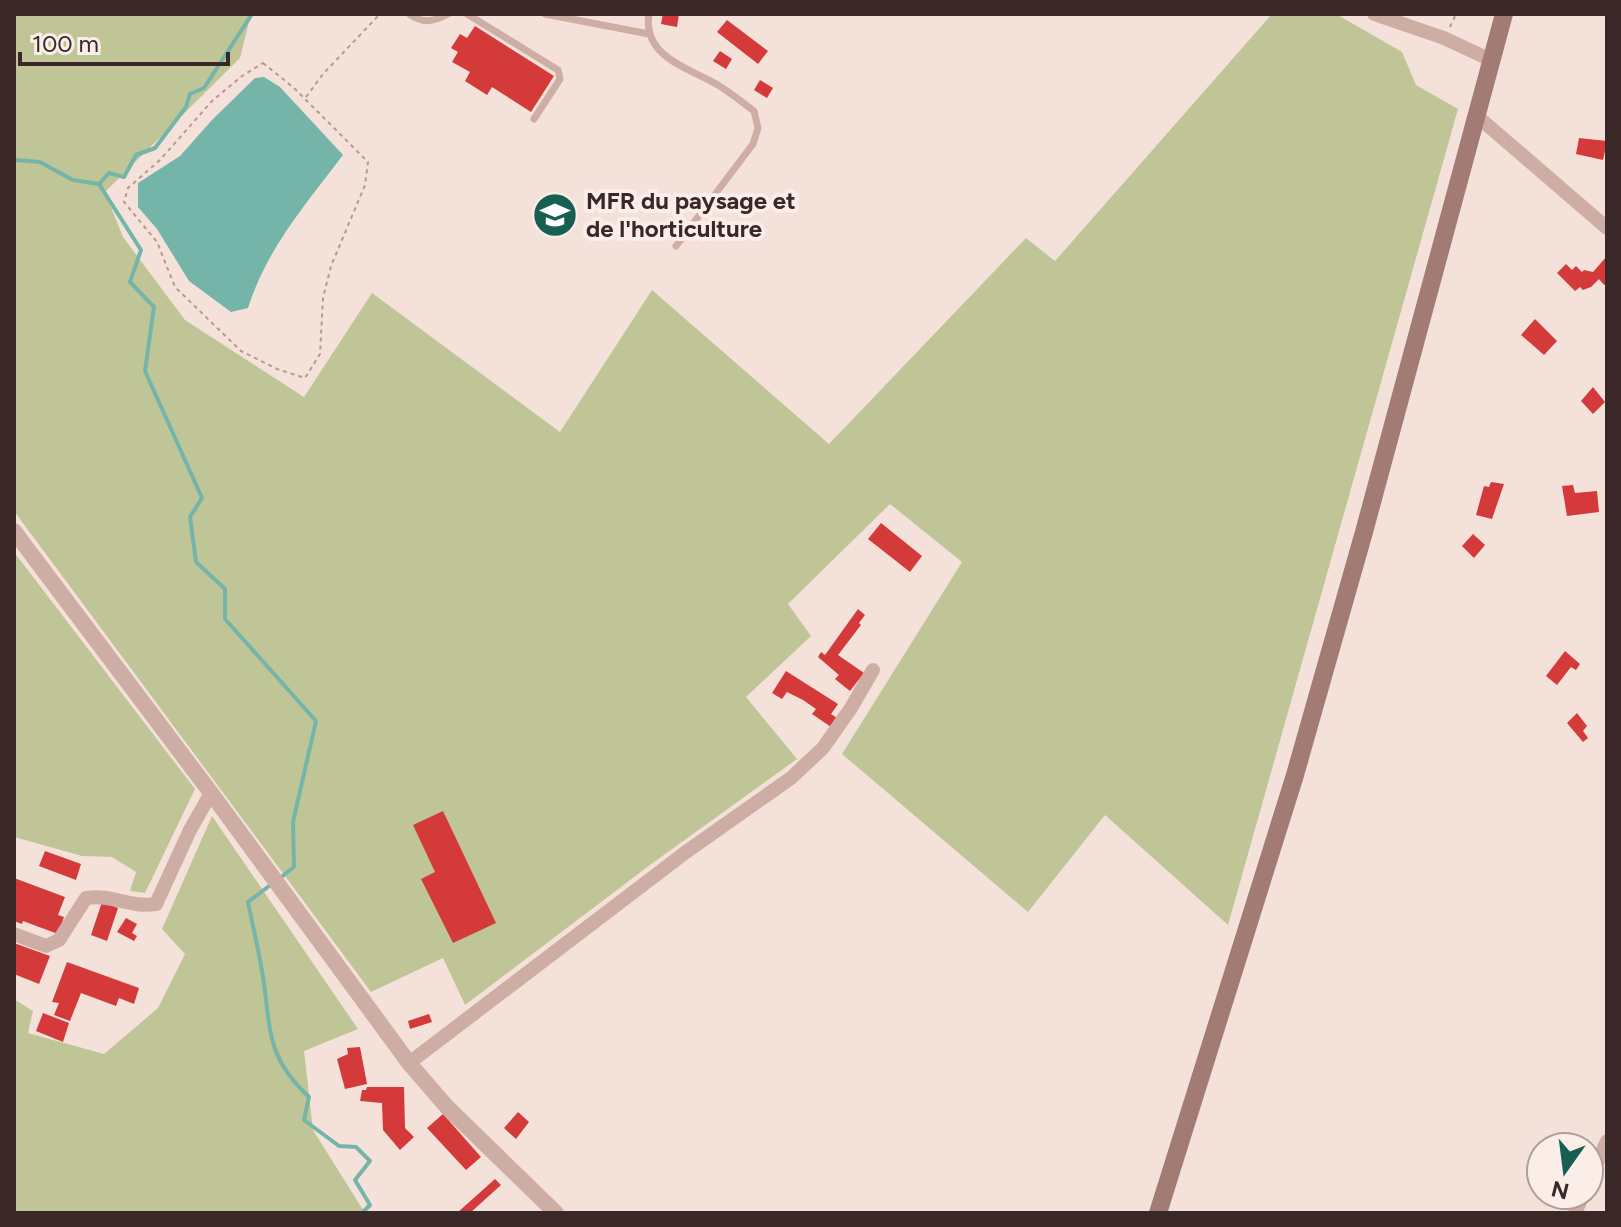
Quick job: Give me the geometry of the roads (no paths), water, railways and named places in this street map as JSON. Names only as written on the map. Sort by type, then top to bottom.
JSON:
[{"type":"main road","points":[[1158,1213],[1295,775],[1504,14]]},
{"type":"street","points":[[1374,14],[1444,38],[1493,61]]},
{"type":"street","points":[[1478,117],[1607,228]]},
{"type":"street","points":[[14,531],[409,1063],[447,1107],[556,1213]]},
{"type":"street","points":[[409,1063],[686,852],[791,778],[823,748],[873,670]]},
{"type":"street","points":[[14,934],[46,946],[59,940],[86,898],[102,896],[137,907],[156,904],[211,793]]},
{"type":"lane","points":[[409,14],[430,21],[448,14]]},
{"type":"lane","points":[[467,14],[558,70],[560,79],[534,119]]},
{"type":"lane","points":[[545,14],[649,34]]},
{"type":"lane","points":[[649,14],[649,34],[663,56],[718,85],[754,111],[758,128],[753,144],[676,246]]},
{"type":"water","points":[[264,77],[280,87],[343,155],[277,246],[248,308],[231,312],[189,281],[157,229],[138,207],[138,183],[180,156],[255,78]]},
{"type":"waterway","points":[[99,184],[109,173],[124,177],[136,155],[155,148],[186,107],[190,94],[204,88],[252,14]]},
{"type":"waterway","points":[[14,160],[40,162],[73,180],[99,184],[141,250],[130,282],[154,307],[145,371],[202,498],[190,517],[196,562],[225,589],[225,619],[316,721],[293,822],[294,867],[280,878]]},
{"type":"waterway","points":[[273,883],[248,902],[273,1042],[285,1069],[309,1097],[304,1120],[339,1146],[356,1147],[370,1161],[355,1180],[370,1205],[362,1213]]},
{"type":"place","name":"MFR du paysage et de l'horticulture","points":[[555,215]]}]
